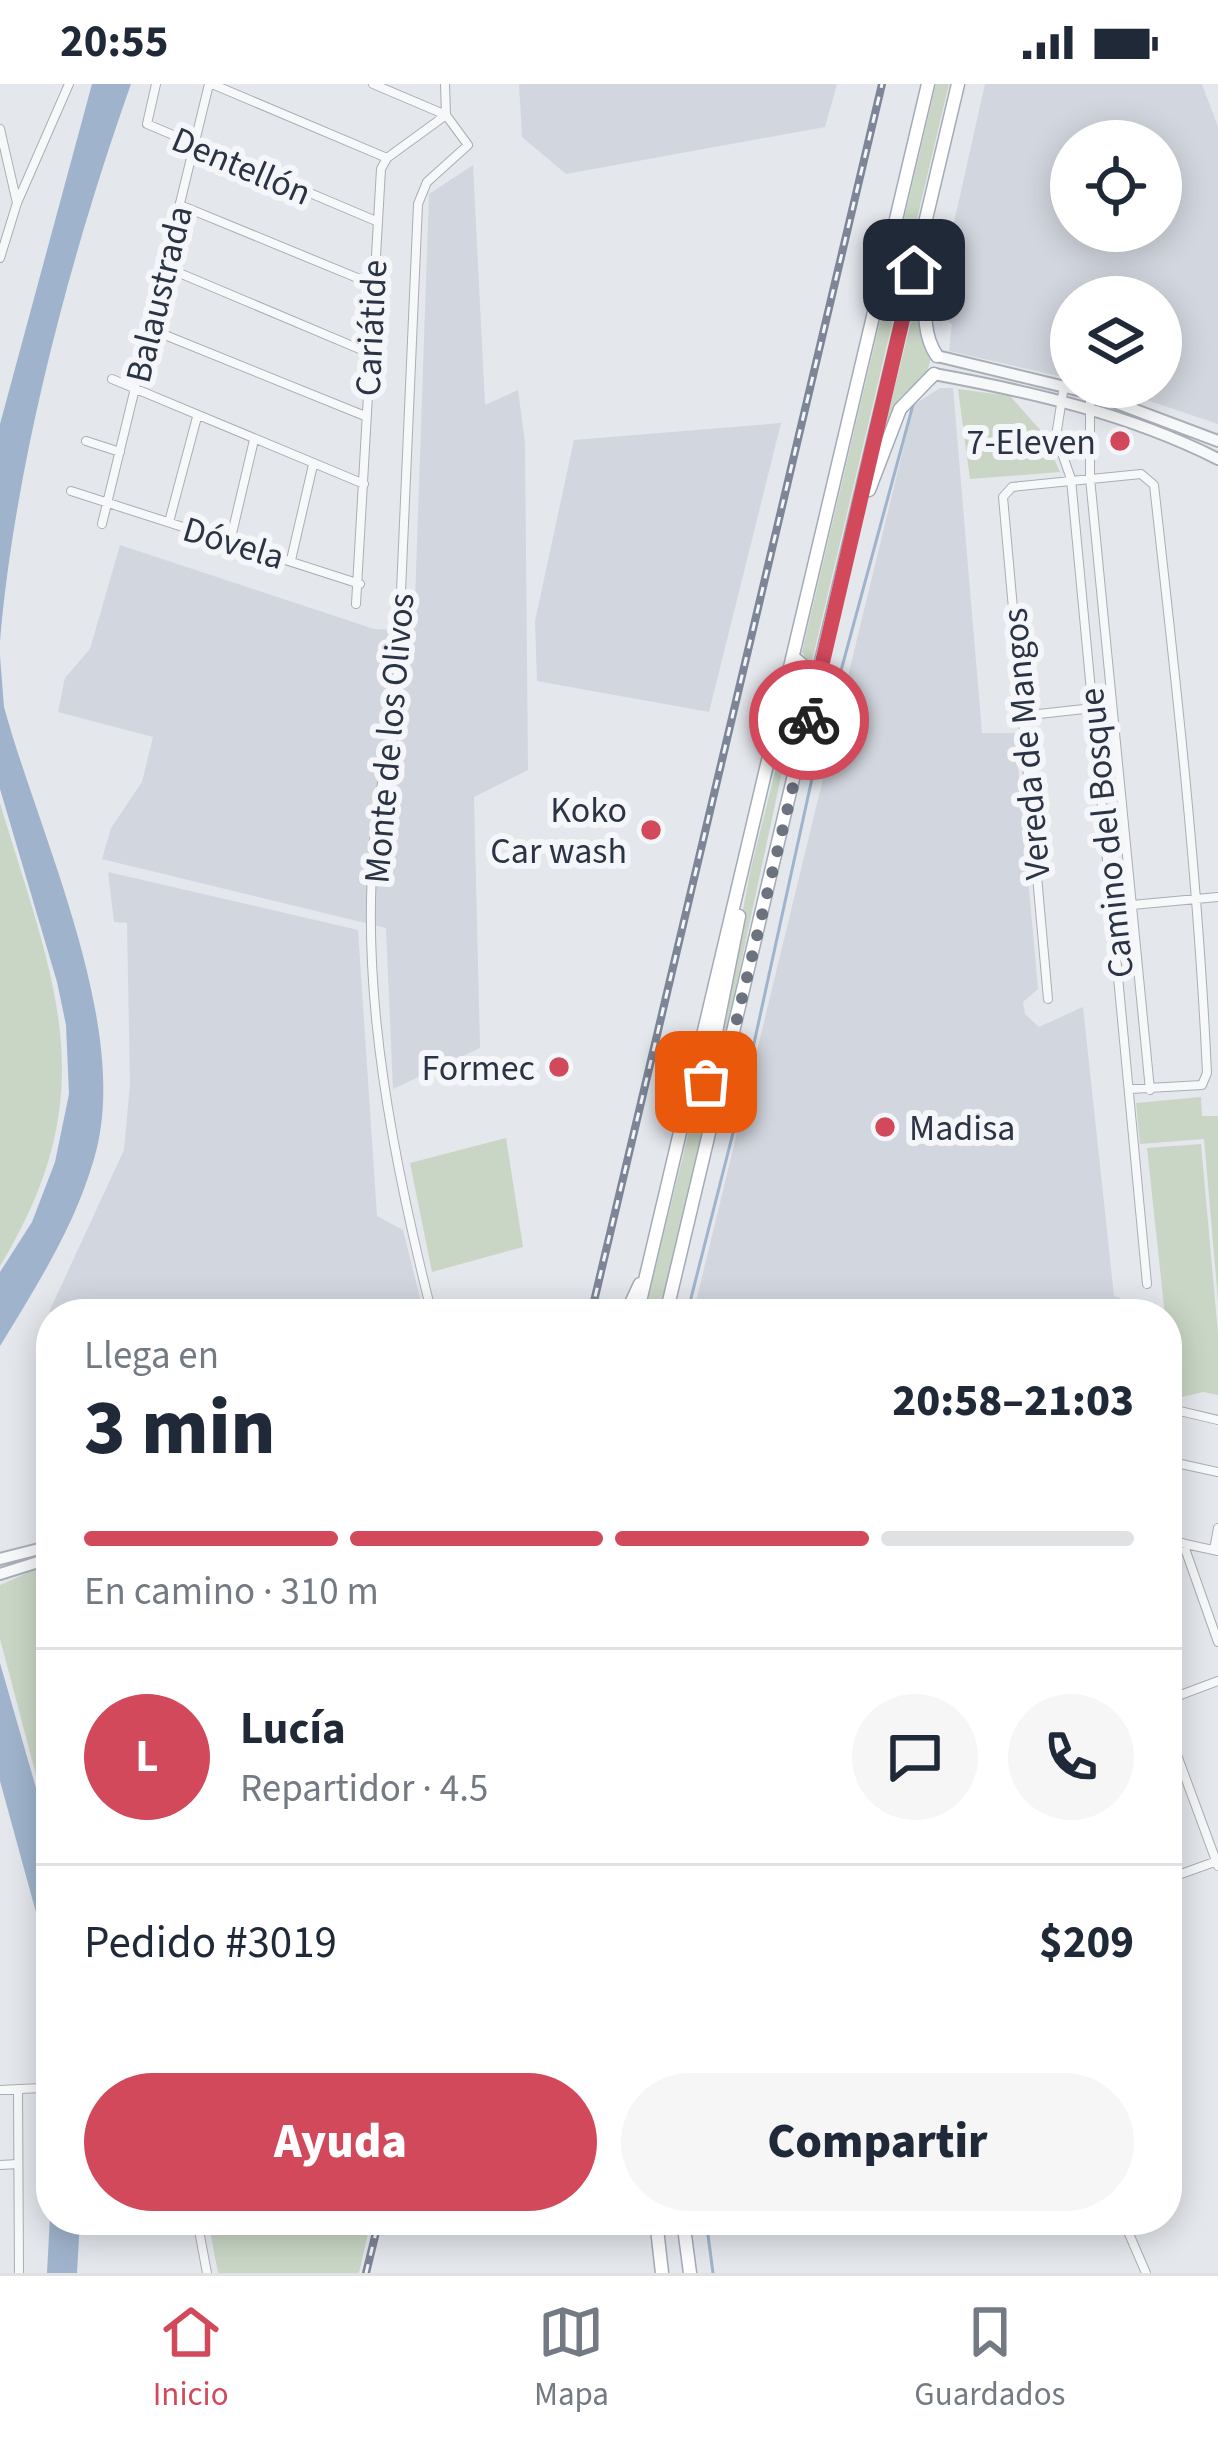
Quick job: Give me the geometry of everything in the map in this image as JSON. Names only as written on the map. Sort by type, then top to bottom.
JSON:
[{"type":"main road","points":[[641,1299],[928,84]]},
{"type":"main road","points":[[670,1299],[958,84]]},
{"type":"main road","points":[[922,234],[928,262],[925,327],[937,356]]},
{"type":"main road","points":[[862,501],[900,409],[934,374]]},
{"type":"main road","points":[[782,828],[808,689],[806,668],[794,657]]},
{"type":"main road","points":[[717,1102],[706,1082],[732,967],[746,861]]},
{"type":"main road","points":[[634,1299],[648,1273]]},
{"type":"main road","points":[[658,2235],[662,2273]]},
{"type":"main road","points":[[685,2235],[689,2273]]},
{"type":"street","points":[[0,259],[17,203],[69,84]]},
{"type":"street","name":"Dentellón","points":[[156,84],[146,121],[376,221]]},
{"type":"street","points":[[211,84],[387,158],[446,115]]},
{"type":"street","name":"Balaustrada","points":[[102,524],[211,84]]},
{"type":"street","points":[[446,84],[446,115]]},
{"type":"street","points":[[377,85],[446,115]]},
{"type":"street","name":"Monte de los Olivos","points":[[428,1299],[388,1124],[374,916],[381,779],[395,728],[418,204],[427,182],[468,145],[446,115]]},
{"type":"street","points":[[0,129],[17,203]]},
{"type":"street","name":"Cariátide","points":[[356,604],[376,221],[387,158]]},
{"type":"street","points":[[180,205],[372,284]]},
{"type":"street","points":[[165,267],[369,353]]},
{"type":"street","points":[[149,329],[366,416]]},
{"type":"street","points":[[937,356],[1050,383]]},
{"type":"street","points":[[934,374],[1050,398]]},
{"type":"street","points":[[112,380],[364,484]]},
{"type":"street","name":"Camino del Bosque","points":[[1059,408],[1056,436],[1071,479],[1148,1284]]},
{"type":"street","points":[[1089,408],[1152,429],[1218,459]]},
{"type":"street","name":"Camino del Bosque","points":[[1089,408],[1090,478],[1150,1090]]},
{"type":"street","points":[[1130,408],[1218,441]]},
{"type":"street","points":[[169,522],[197,417]]},
{"type":"street","points":[[230,542],[254,440]]},
{"type":"street","points":[[86,441],[120,452]]},
{"type":"street","points":[[290,560],[313,465]]},
{"type":"street","points":[[1071,479],[1150,477],[1199,899],[1207,1073],[1202,1085],[1130,1089]]},
{"type":"street","name":"Vereda de Mangos","points":[[1048,999],[1005,490],[1071,479]]},
{"type":"street","name":"Dóvela","points":[[71,491],[360,584]]},
{"type":"street","points":[[1021,716],[1111,706]]},
{"type":"street","points":[[1132,905],[1218,897]]},
{"type":"street","points":[[1182,1412],[1218,1420]]},
{"type":"street","points":[[1182,1464],[1218,1472]]},
{"type":"street","points":[[1184,1543],[1216,1551],[1218,1528]]},
{"type":"street","points":[[1184,1543],[1218,1642]]},
{"type":"street","points":[[0,1574],[11,1561]]},
{"type":"street","points":[[1182,1694],[1218,1681]]},
{"type":"street","points":[[1182,1767],[1218,1862],[1182,1874]]},
{"type":"street","points":[[0,2090],[36,2088]]},
{"type":"street","points":[[18,2089],[19,2273]]},
{"type":"street","points":[[0,2165],[18,2164]]},
{"type":"street","points":[[200,2235],[207,2273]]},
{"type":"street","points":[[1130,2235],[1146,2273]]},
{"type":"shaded area","points":[[519,84],[837,84],[825,127],[566,174],[522,137]]},
{"type":"shaded area","points":[[985,84],[1202,84],[1218,127],[1218,424],[1170,408],[1182,408],[1182,276],[1050,276],[1050,374],[949,351],[952,324],[934,312]]},
{"type":"shaded area","points":[[473,165],[485,405],[518,390],[525,442],[528,770],[474,797],[480,1048],[393,1089],[386,928],[102,859],[111,828],[142,782],[153,737],[58,712],[65,678],[90,649],[120,545],[374,629],[414,631],[429,194]]},
{"type":"shaded area","name":"Madisa","points":[[940,388],[953,388],[982,733],[1015,733],[1038,989],[1023,1002],[1025,1014],[1039,1027],[1083,1007],[1114,1296],[1122,1299],[697,1299],[909,425],[915,404]]},
{"type":"shaded area","points":[[781,423],[709,712],[537,681],[535,621],[574,440]]},
{"type":"shaded area","points":[[108,872],[358,930],[377,1216],[403,1230],[420,1299],[55,1299],[124,1150],[130,1084],[127,923],[114,922]]},
{"type":"green space","points":[[936,84],[949,84],[811,665],[802,652]]},
{"type":"green space","points":[[922,277],[921,337],[931,357],[927,372],[901,397],[876,462]]},
{"type":"green space","points":[[958,389],[1010,396],[1042,432],[1060,472],[970,479]]},
{"type":"green space","points":[[798,680],[714,1089],[710,1080],[751,868]]},
{"type":"green space","points":[[0,803],[52,982],[61,1090],[53,1145],[33,1203],[0,1266]]},
{"type":"green space","points":[[699,1091],[707,1114],[663,1299],[648,1299]]},
{"type":"green space","points":[[1201,1097],[1202,1116],[1218,1116],[1218,1299],[1204,1139],[1140,1144],[1136,1103]]},
{"type":"green space","points":[[506,1138],[523,1247],[432,1272],[410,1163]]},
{"type":"green space","points":[[1201,1144],[1218,1334],[1218,1395],[1203,1392],[1182,1397],[1182,1299],[1163,1299],[1147,1148]]},
{"type":"green space","points":[[36,1569],[36,1775],[0,1639],[0,1585]]},
{"type":"green space","points":[[211,2235],[368,2235],[359,2273],[218,2273]]},
{"type":"water","points":[[92,84],[131,84],[87,217],[32,431],[0,641],[0,424]]},
{"type":"water","points":[[0,656],[4,707],[77,932],[92,993],[103,1108],[94,1159],[76,1209],[0,1346],[0,1272],[32,1222],[55,1162],[69,1094],[66,1025],[57,982],[0,789]]},
{"type":"water","points":[[0,1663],[36,1788],[36,1912],[0,1781]]},
{"type":"water","points":[[49,2235],[79,2235],[77,2273],[47,2273]]},
{"type":"waterway","points":[[744,1089],[813,774],[913,405]]},
{"type":"waterway","points":[[691,1299],[735,1125]]},
{"type":"waterway","points":[[708,2235],[713,2273]]},
{"type":"railway","points":[[595,1299],[882,84]]},
{"type":"railway","points":[[366,2273],[375,2235]]},
{"type":"way so far","points":[[706,1082],[717,1102],[809,720]]},
{"type":"place","name":"7-Eleven","points":[[1120,441]]},
{"type":"place","name":"Koko Car wash","points":[[651,830]]},
{"type":"place","name":"Formec","points":[[559,1067]]},
{"type":"place","name":"Madisa","points":[[885,1127]]},
{"type":"route","points":[[809,720],[914,270]]}]
